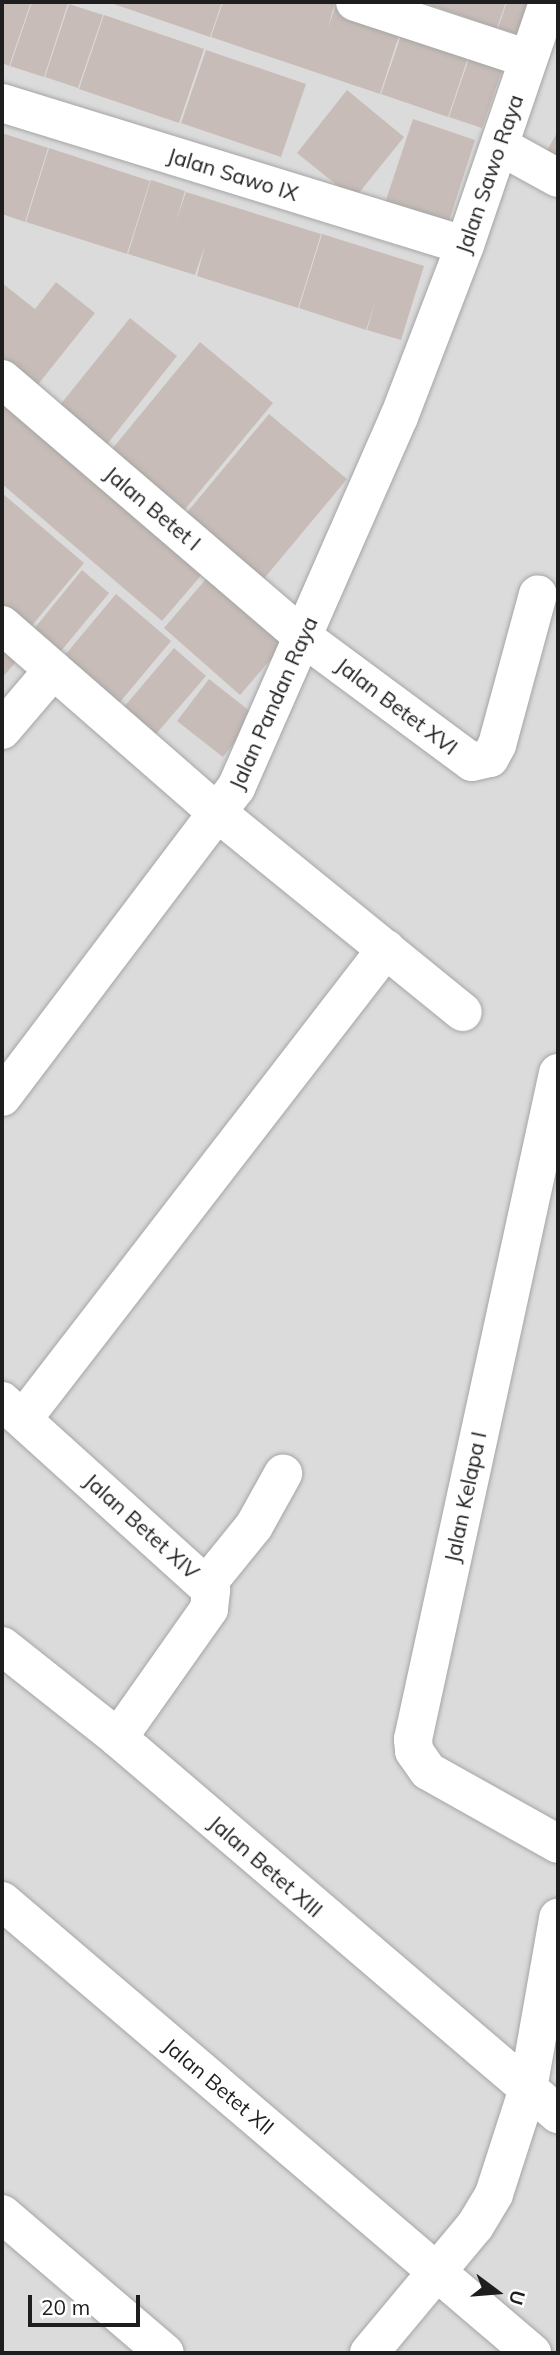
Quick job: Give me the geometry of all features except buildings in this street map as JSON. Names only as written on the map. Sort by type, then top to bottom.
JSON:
[{"type":"street","points":[[355,2],[528,59]]},
{"type":"street","name":"Jalan Sawo Raya","points":[[399,417],[465,245],[548,2]]},
{"type":"street","name":"Jalan Sawo IX","points":[[2,103],[465,245]]},
{"type":"street","points":[[500,146],[558,178]]},
{"type":"street","name":"Jalan Betet I","points":[[2,379],[303,637]]},
{"type":"street","name":"Jalan Pandan Raya","points":[[2,1097],[219,814],[274,708],[399,417]]},
{"type":"street","name":"Jalan Betet XVI","points":[[303,637],[472,762],[482,763],[497,745],[538,594]]},
{"type":"street","points":[[2,625],[219,814],[463,1012]]},
{"type":"street","points":[[2,730],[53,670]]},
{"type":"street","points":[[12,1410],[386,949]]},
{"type":"street","name":"Jalan Kelapa I","points":[[556,1093],[413,1739],[414,1751],[428,1771],[558,1844]]},
{"type":"street","name":"Jalan Betet XIV","points":[[12,1410],[207,1584],[213,1595],[209,1609],[118,1738]]},
{"type":"street","points":[[207,1584],[254,1526],[283,1474]]},
{"type":"street","name":"Jalan Betet XIII","points":[[2,1646],[118,1738],[558,2114]]},
{"type":"street","name":"Jalan Betet XII","points":[[2,1901],[532,2353]]},
{"type":"street","points":[[369,2353],[437,2271],[494,2194],[528,2088],[558,1918]]},
{"type":"street","points":[[2,2214],[165,2353]]},
{"type":"shaded area","points":[[2,2],[558,2],[558,2353],[2,2353]]}]
